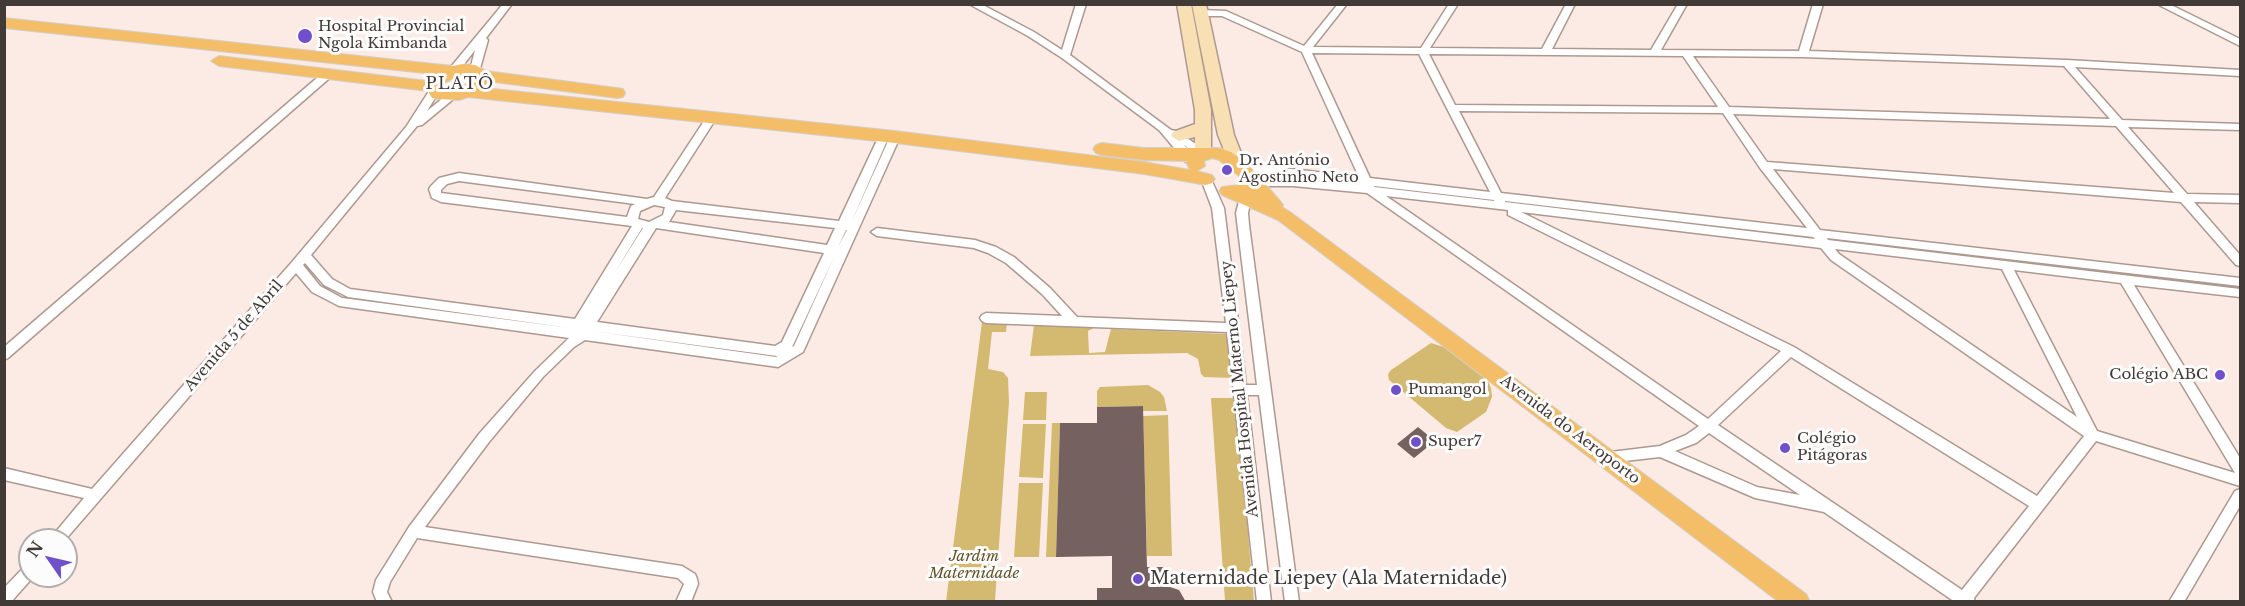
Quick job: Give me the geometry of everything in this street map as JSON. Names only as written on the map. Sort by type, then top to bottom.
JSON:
[{"type":"main road","points":[[4,23],[300,56],[478,72],[509,80],[1188,149],[1219,153],[1244,180]]},
{"type":"main road","points":[[4,35],[329,73],[434,89],[444,96],[460,94],[712,117],[890,136],[1144,168],[1188,149]]},
{"type":"main road","points":[[288,69],[300,56]]},
{"type":"main road","points":[[434,89],[441,77],[452,71]]},
{"type":"main road","points":[[460,94],[480,82],[478,72]]},
{"type":"main road","points":[[1188,149],[1244,180]]},
{"type":"main road","name":"Avenida do Aeroporto","points":[[1244,180],[1284,216],[1798,602]]},
{"type":"street","points":[[452,71],[484,36],[508,4]]},
{"type":"street","points":[[973,4],[999,11],[1065,56],[1188,149]]},
{"type":"street","points":[[1065,56],[1081,4]]},
{"type":"street","points":[[1184,4],[1188,149]]},
{"type":"street","points":[[1222,13],[1231,4]]},
{"type":"street","points":[[1306,50],[1343,4]]},
{"type":"street","points":[[1423,52],[1454,4]]},
{"type":"street","points":[[1545,53],[1571,4]]},
{"type":"street","points":[[1654,53],[1683,4]]},
{"type":"street","points":[[1803,54],[1818,4]]},
{"type":"street","points":[[2161,4],[2241,43]]},
{"type":"street","points":[[1244,180],[1224,127],[1200,9],[1222,13],[1306,50],[1803,54],[2067,63],[2241,73]]},
{"type":"street","points":[[478,72],[484,36]]},
{"type":"street","points":[[1306,50],[1368,185],[1708,426],[1966,600],[2093,435]]},
{"type":"street","points":[[1423,52],[1501,201],[1790,350],[2038,504]]},
{"type":"street","points":[[1686,53],[1764,165],[1835,257],[2093,435],[2241,480]]},
{"type":"street","points":[[2067,63],[2241,262]]},
{"type":"street","points":[[4,355],[329,73]]},
{"type":"street","name":"Avenida 5 de Abril","points":[[66,528],[296,265],[410,129],[434,89]]},
{"type":"street","name":"Avenida 5 de Abril","points":[[410,129],[460,94]]},
{"type":"street","points":[[1454,108],[1726,110],[2241,127]]},
{"type":"street","points":[[658,200],[712,117]]},
{"type":"street","points":[[304,254],[328,282],[348,293],[578,333],[778,362],[786,353],[799,349],[837,251],[890,136]]},
{"type":"street","name":"Avenida Hospital Materno Liepey","points":[[1188,149],[1218,207],[1264,602]]},
{"type":"street","points":[[1764,165],[2184,198],[2241,199]]},
{"type":"street","points":[[837,251],[441,198],[436,195],[435,189],[443,181],[459,177],[645,202],[658,200],[670,206],[848,226]]},
{"type":"street","points":[[1244,180],[1368,185]]},
{"type":"street","points":[[1244,180],[1368,185],[1825,245],[2241,293]]},
{"type":"street","name":"Avenida Hospital Materno Liepey","points":[[1244,180],[1243,225],[1292,602]]},
{"type":"street","points":[[1501,201],[1815,233],[2241,282]]},
{"type":"street","points":[[645,202],[633,214],[645,224]]},
{"type":"street","points":[[386,602],[380,592],[383,580],[414,531],[484,438],[578,333],[645,224],[667,218],[670,206]]},
{"type":"street","points":[[877,232],[975,244],[992,250],[1010,260],[1039,285],[1073,321]]},
{"type":"street","points":[[296,265],[316,289],[339,302],[578,333]]},
{"type":"street","points":[[2007,266],[2093,435]]},
{"type":"street","points":[[2124,279],[2241,469]]},
{"type":"street","points":[[986,318],[1233,328]]},
{"type":"street","points":[[1607,457],[1661,451],[1691,439],[1790,350]]},
{"type":"street","points":[[1240,390],[1264,390]]},
{"type":"street","points":[[1661,451],[1755,492],[1828,507]]},
{"type":"street","points":[[4,474],[95,495]]},
{"type":"street","points":[[2176,602],[2241,495]]},
{"type":"street","points":[[414,531],[682,572],[690,579],[691,584],[682,602]]},
{"type":"street","points":[[4,599],[18,583]]},
{"type":"green space","name":"Jardim Maternidade","points":[[982,322],[1007,323],[1006,332],[992,332],[988,369],[1003,372],[1008,378],[1009,402],[995,601],[946,602]]},
{"type":"green space","points":[[1034,325],[1094,328],[1088,331],[1089,353],[1105,352],[1111,329],[1228,334],[1233,378],[1204,377],[1201,374],[1198,359],[1187,353],[1030,356]]},
{"type":"green space","points":[[1431,343],[1447,348],[1487,379],[1491,388],[1492,397],[1486,412],[1457,432],[1446,428],[1389,380],[1388,374],[1391,370]]},
{"type":"green space","points":[[1148,385],[1164,397],[1167,411],[1143,411],[1143,406],[1097,407],[1097,391],[1100,387]]},
{"type":"green space","points":[[1025,392],[1047,392],[1046,420],[1023,420]]},
{"type":"green space","points":[[1211,398],[1236,398],[1254,601],[1225,601]]},
{"type":"green space","points":[[1168,415],[1172,556],[1147,556],[1143,416]]},
{"type":"green space","points":[[1052,423],[1060,423],[1056,557],[1046,557]]},
{"type":"green space","points":[[1023,424],[1046,424],[1043,478],[1019,477]]},
{"type":"green space","points":[[1019,483],[1043,483],[1039,557],[1014,557]]},
{"type":"building","points":[[1143,406],[1147,567],[1163,567],[1164,585],[1179,590],[1186,602],[1097,602],[1097,588],[1112,588],[1112,556],[1056,557],[1060,423],[1097,423],[1097,407]]},
{"type":"building","name":"Super7","points":[[1418,427],[1435,441],[1414,458],[1397,444]]},
{"type":"place","name":"Hospital Provincial Ngola Kimbanda","points":[[305,36]]},
{"type":"place","name":"Dr. António Agostinho Neto","points":[[1227,170]]},
{"type":"place","name":"Colégio ABC","points":[[2220,375]]},
{"type":"place","name":"Pumangol","points":[[1396,390]]},
{"type":"place","name":"Super7","points":[[1416,442]]},
{"type":"place","name":"Colégio Pitágoras","points":[[1785,448]]},
{"type":"place","name":"Maternidade Liepey (Ala Maternidade)","points":[[1138,579]]},
{"type":"district","name":"PLATÔ","points":[[460,84]]}]
